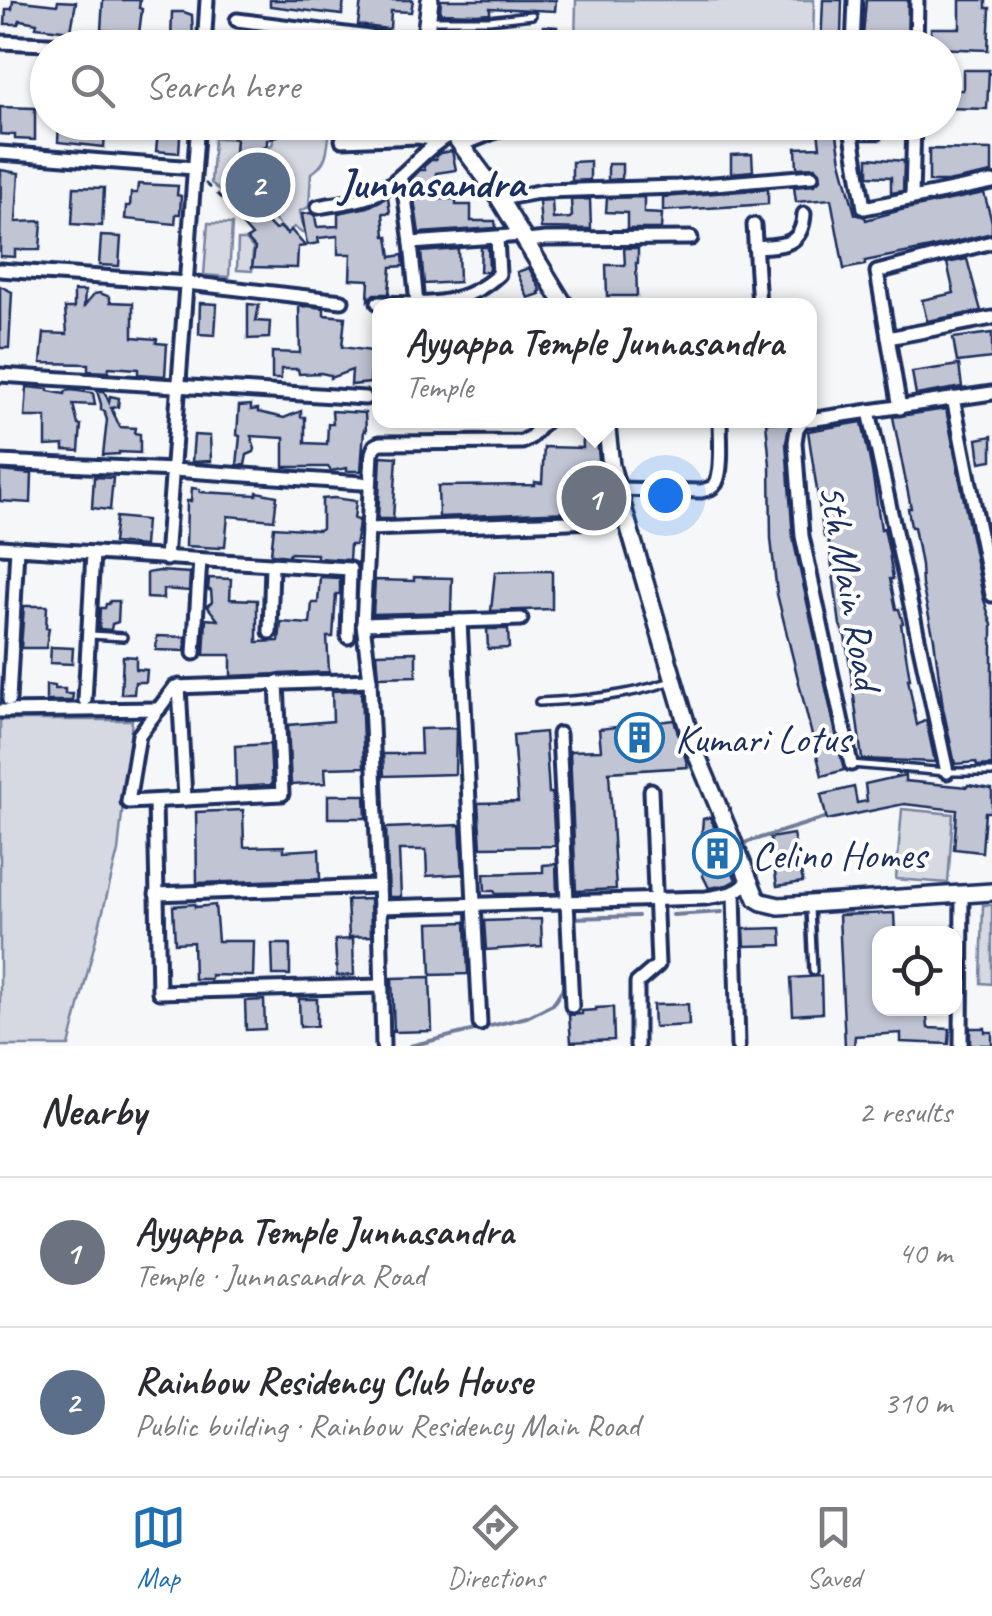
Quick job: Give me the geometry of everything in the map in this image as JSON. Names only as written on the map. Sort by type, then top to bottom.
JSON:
[{"type":"street","points":[[205,30],[207,0]]},
{"type":"street","points":[[426,30],[430,0]]},
{"type":"street","points":[[854,30],[855,0]]},
{"type":"street","points":[[916,30],[917,0]]},
{"type":"street","points":[[236,20],[308,30]]},
{"type":"street","points":[[0,42],[30,43]]},
{"type":"street","points":[[166,559],[197,140]]},
{"type":"street","points":[[318,207],[367,198],[400,177],[443,140]]},
{"type":"street","points":[[453,140],[500,198],[560,298]]},
{"type":"street","points":[[853,140],[864,208],[992,182]]},
{"type":"street","points":[[912,197],[914,140]]},
{"type":"street","points":[[0,154],[194,175]]},
{"type":"street","points":[[500,198],[544,191],[678,187],[812,176]]},
{"type":"street","points":[[400,177],[416,298]]},
{"type":"street","points":[[755,248],[793,241],[803,227],[804,214]]},
{"type":"street","points":[[754,226],[758,298]]},
{"type":"street","points":[[456,298],[469,296],[498,274],[497,238]]},
{"type":"street","points":[[410,242],[691,238]]},
{"type":"street","points":[[900,408],[877,272],[992,242]]},
{"type":"street","points":[[0,270],[187,283],[342,300]]},
{"type":"street","points":[[888,338],[992,318]]},
{"type":"street","points":[[0,375],[364,398]]},
{"type":"street","points":[[817,419],[992,393]]},
{"type":"street","points":[[954,398],[992,595]]},
{"type":"street","points":[[869,411],[947,772]]},
{"type":"street","points":[[383,1045],[370,680],[363,624],[372,452],[380,444],[522,442],[539,428]]},
{"type":"street","points":[[607,428],[611,466],[693,746],[755,895],[762,902],[779,906],[992,892]]},
{"type":"street","points":[[618,489],[711,488],[719,472],[720,428]]},
{"type":"street","name":"5th Main Road","points":[[797,428],[794,442],[802,536],[851,764]]},
{"type":"street","points":[[0,462],[362,482]]},
{"type":"street","points":[[368,529],[626,520]]},
{"type":"street","points":[[0,547],[350,568],[348,637]]},
{"type":"street","points":[[9,700],[16,548]]},
{"type":"street","points":[[85,700],[93,553]]},
{"type":"street","points":[[194,653],[200,560]]},
{"type":"street","points":[[270,632],[272,565]]},
{"type":"street","points":[[363,624],[521,619]]},
{"type":"street","points":[[460,621],[480,1024]]},
{"type":"street","points":[[276,682],[282,794],[128,802],[140,735],[175,687],[276,682],[370,680]]},
{"type":"street","points":[[179,686],[185,799]]},
{"type":"street","points":[[0,712],[159,709]]},
{"type":"street","points":[[559,734],[572,1006]]},
{"type":"street","points":[[634,1044],[637,983],[658,965],[651,790]]},
{"type":"street","points":[[155,801],[159,992],[380,986]]},
{"type":"street","points":[[380,908],[706,898],[734,893],[748,880]]},
{"type":"street","points":[[156,894],[379,886]]},
{"type":"street","points":[[734,893],[738,1046]]},
{"type":"street","points":[[961,1046],[962,893]]},
{"type":"lane","points":[[427,20],[532,15]]},
{"type":"lane","points":[[88,634],[123,637]]},
{"type":"lane","points":[[540,702],[603,698],[674,680]]},
{"type":"lane","points":[[851,764],[992,772]]},
{"type":"lane","points":[[810,903],[813,971]]},
{"type":"path","points":[[194,175],[223,199],[238,202]]},
{"type":"shaded area","points":[[576,0],[814,0],[813,30],[575,30]]},
{"type":"shaded area","points":[[214,140],[236,140],[234,168],[230,168],[227,188],[221,191],[211,183]]},
{"type":"shaded area","points":[[273,140],[328,140],[322,164],[311,173],[309,207],[300,211],[302,233],[294,227],[287,233],[260,200],[259,171],[264,168],[266,153]]},
{"type":"shaded area","points":[[208,223],[232,224],[229,277],[204,275]]},
{"type":"shaded area","points":[[238,240],[246,240],[253,248],[252,271],[237,270]]},
{"type":"shaded area","points":[[0,720],[132,720],[118,851],[69,1046],[0,1046]]},
{"type":"shaded area","points":[[902,809],[953,814],[948,883],[896,879]]},
{"type":"shaded area","points":[[983,905],[992,905],[992,984],[981,983]]},
{"type":"building","points":[[13,0],[57,5],[58,1],[76,2],[71,30],[36,27],[37,23],[20,20],[18,24],[5,24],[6,9],[12,9]]},
{"type":"building","points":[[103,0],[140,0],[139,30],[101,30]]},
{"type":"building","points":[[270,0],[344,0],[342,15],[270,6]]},
{"type":"building","points":[[361,0],[413,0],[411,12],[391,11],[387,29],[358,25]]},
{"type":"building","points":[[441,0],[556,0],[555,11],[490,8],[490,13],[477,14],[440,13]]},
{"type":"building","points":[[823,0],[842,0],[841,30],[822,30]]},
{"type":"building","points":[[866,0],[908,0],[907,30],[864,30]]},
{"type":"building","points":[[960,0],[986,0],[986,8],[990,8],[988,50],[962,49],[962,30],[931,30],[960,28]]},
{"type":"building","points":[[172,12],[192,15],[193,30],[171,30]]},
{"type":"building","points":[[963,70],[989,70],[987,109],[962,108]]},
{"type":"building","points":[[0,107],[30,108],[30,140],[0,134]]},
{"type":"building","points":[[58,140],[105,140],[104,147]]},
{"type":"building","points":[[157,140],[180,140],[179,153],[156,151]]},
{"type":"building","points":[[236,140],[267,140],[261,149],[260,165],[255,169],[253,190],[257,189],[259,214],[275,230],[280,227],[287,234],[291,230],[305,246],[298,247],[297,268],[252,267],[255,248],[247,239],[252,236],[238,220],[243,216],[237,209],[238,192],[228,182],[230,168],[234,168]]},
{"type":"building","points":[[819,140],[838,140],[855,214],[866,220],[984,193],[992,233],[844,269],[831,199],[796,202],[794,187],[814,185],[821,179],[815,167],[797,168],[796,148],[820,147]]},
{"type":"building","points":[[929,149],[992,150],[992,173],[929,182]]},
{"type":"building","points":[[452,151],[456,170],[436,173],[438,199],[456,199],[456,205],[471,205],[471,221],[495,221],[496,228],[419,233],[411,179],[440,153]]},
{"type":"building","points":[[752,154],[753,171],[731,173],[731,155]]},
{"type":"building","points":[[868,158],[904,161],[903,191],[891,193],[891,177],[868,176]]},
{"type":"building","points":[[590,161],[590,180],[572,181],[572,162]]},
{"type":"building","points":[[608,164],[622,164],[622,179],[608,180]]},
{"type":"building","points":[[1,170],[19,173],[16,222],[42,221],[40,250],[15,250],[15,257],[0,256]]},
{"type":"building","points":[[138,184],[178,186],[180,214],[176,214],[175,224],[125,219],[126,206],[130,206],[131,193],[137,193]]},
{"type":"building","points":[[74,187],[104,188],[102,226],[72,224]]},
{"type":"building","points":[[768,189],[768,204],[663,211],[663,197]]},
{"type":"building","points":[[388,197],[390,213],[383,213],[385,236],[391,257],[403,255],[404,266],[391,267],[389,294],[374,294],[368,300],[369,280],[350,279],[351,254],[338,254],[338,236],[318,238],[319,243],[307,245],[302,214],[315,216],[317,227],[338,226],[338,213],[368,207]]},
{"type":"building","points":[[644,197],[644,213],[662,214],[661,229],[627,229],[627,213],[606,212],[607,198]]},
{"type":"building","points":[[590,199],[591,229],[541,228],[539,201],[552,200],[553,219],[572,216],[571,200]]},
{"type":"building","points":[[101,236],[121,237],[119,266],[99,265]]},
{"type":"building","points":[[481,247],[488,247],[486,272],[480,272]]},
{"type":"building","points":[[624,248],[638,248],[637,296],[607,296],[606,265],[625,265]]},
{"type":"building","points":[[458,249],[459,282],[424,284],[421,252]]},
{"type":"building","points":[[967,259],[981,311],[927,321],[922,300],[954,293],[947,263]]},
{"type":"building","points":[[529,268],[541,291],[528,298],[517,272]]},
{"type":"building","points":[[0,286],[12,292],[9,348],[0,348]]},
{"type":"building","points":[[74,291],[85,291],[84,306],[94,294],[100,293],[110,297],[110,302],[133,303],[133,337],[167,344],[165,376],[138,374],[138,369],[109,367],[108,372],[88,371],[88,364],[41,363],[44,333],[67,334],[65,308],[74,308]]},
{"type":"building","points":[[200,303],[217,304],[215,335],[199,334]]},
{"type":"building","points":[[248,304],[259,305],[256,321],[270,322],[269,338],[248,339]]},
{"type":"building","points":[[299,307],[324,308],[324,315],[345,317],[342,347],[372,351],[370,383],[351,385],[352,370],[330,378],[321,373],[299,374],[298,369],[281,369],[281,379],[272,379],[272,352],[300,353]]},
{"type":"building","points":[[992,333],[992,358],[957,362],[953,338]]},
{"type":"building","points":[[959,365],[962,387],[916,395],[912,372]]},
{"type":"building","points":[[27,387],[65,394],[71,390],[93,393],[95,405],[73,404],[81,425],[79,451],[64,450],[64,445],[46,446],[46,417],[25,417]]},
{"type":"building","points":[[97,391],[104,391],[109,402],[110,396],[119,398],[118,407],[111,408],[120,427],[135,428],[134,433],[140,434],[140,453],[103,455],[107,420]]},
{"type":"building","points":[[251,405],[251,410],[284,418],[301,411],[301,417],[305,417],[305,443],[327,444],[332,411],[365,413],[361,471],[284,467],[284,438],[251,436],[254,452],[247,455],[245,465],[237,465],[239,406]]},
{"type":"building","points":[[946,409],[992,625],[992,765],[955,764],[893,417]]},
{"type":"building","points":[[862,422],[881,529],[884,528],[889,552],[896,609],[903,623],[917,725],[926,720],[935,762],[862,759],[850,666],[808,431]]},
{"type":"building","points":[[582,428],[596,428],[606,508],[439,517],[438,486],[535,485],[542,483],[544,447],[583,448]]},
{"type":"building","points":[[767,428],[789,428],[786,443],[793,538],[844,770],[822,776],[777,594],[771,539]]},
{"type":"building","points":[[194,435],[210,436],[211,461],[192,462]]},
{"type":"building","points":[[992,436],[992,460],[980,462],[977,439]]},
{"type":"building","points":[[381,456],[397,457],[393,519],[378,519]]},
{"type":"building","points":[[0,471],[32,474],[31,503],[0,501]]},
{"type":"building","points":[[94,477],[113,478],[110,510],[92,508]]},
{"type":"building","points":[[192,488],[200,492],[277,496],[274,520],[228,516],[225,546],[186,546],[187,501],[191,501]]},
{"type":"building","points":[[322,499],[356,501],[354,519],[359,520],[358,530],[355,545],[350,545],[349,560],[317,558],[317,554],[271,554],[274,527],[319,530]]},
{"type":"building","points":[[116,517],[146,520],[144,546],[113,543]]},
{"type":"building","points":[[552,571],[552,609],[491,611],[495,572]]},
{"type":"building","points":[[147,573],[190,573],[189,591],[163,589],[163,599],[147,598]]},
{"type":"building","points":[[320,577],[340,578],[333,637],[327,637],[329,672],[231,676],[231,655],[204,655],[206,619],[218,620],[207,606],[212,602],[209,578],[231,579],[230,599],[257,600],[257,642],[279,641],[281,622],[310,624],[312,603],[318,603]]},
{"type":"building","points":[[414,577],[452,578],[451,612],[373,614],[375,580],[414,581]]},
{"type":"building","points":[[110,601],[119,601],[118,622],[112,624],[111,630],[99,629],[100,608]]},
{"type":"building","points":[[24,606],[47,606],[46,648],[21,648]]},
{"type":"building","points":[[487,629],[508,629],[509,648],[488,649]]},
{"type":"building","points":[[157,636],[186,637],[185,651],[156,650]]},
{"type":"building","points":[[51,647],[73,648],[72,664],[50,663]]},
{"type":"building","points":[[416,652],[416,676],[379,677],[377,653]]},
{"type":"building","points":[[123,656],[136,657],[136,669],[147,670],[146,682],[135,682],[134,694],[121,694]]},
{"type":"building","points":[[46,685],[65,689],[65,694],[73,694],[72,701],[46,701]]},
{"type":"building","points":[[361,690],[364,767],[325,768],[326,783],[291,785],[288,725],[333,721],[332,691]]},
{"type":"building","points":[[674,720],[688,767],[609,772],[616,889],[576,891],[570,751],[601,750],[599,729]]},
{"type":"building","points":[[456,728],[455,774],[384,776],[383,754],[421,754],[420,729]]},
{"type":"building","points":[[545,732],[555,846],[481,847],[478,803],[518,802],[513,735]]},
{"type":"building","points":[[270,744],[272,785],[236,787],[235,746]]},
{"type":"building","points":[[905,775],[905,781],[992,789],[992,812],[985,812],[982,852],[954,849],[957,810],[904,804],[827,820],[821,795],[854,787],[857,803],[867,801],[865,784]]},
{"type":"building","points":[[328,795],[365,795],[366,818],[328,818]]},
{"type":"building","points":[[243,810],[244,847],[319,849],[320,879],[197,883],[196,812]]},
{"type":"building","name":"Celino Homes","points":[[710,817],[736,880],[709,888],[703,864],[711,860],[701,842],[703,819]]},
{"type":"building","points":[[460,825],[463,874],[427,876],[426,850],[399,850],[401,897],[389,897],[386,828]]},
{"type":"building","points":[[793,834],[803,882],[777,886],[770,838]]},
{"type":"building","points":[[556,864],[557,893],[485,891],[484,874],[543,872],[543,865]]},
{"type":"building","points":[[370,899],[371,936],[349,937],[347,900]]},
{"type":"building","points":[[215,905],[218,941],[254,941],[253,976],[211,975],[211,979],[194,979],[193,942],[175,943],[173,906]]},
{"type":"building","points":[[894,913],[895,926],[872,926],[872,1016],[927,1016],[928,1028],[950,1029],[949,1044],[901,1042],[901,1033],[855,1036],[854,1046],[845,1046],[839,915]]},
{"type":"building","points":[[541,919],[542,946],[486,950],[484,921]]},
{"type":"building","points":[[466,922],[468,974],[431,975],[429,923]]},
{"type":"building","points":[[781,928],[782,945],[745,946],[744,929]]},
{"type":"building","points":[[353,939],[354,975],[337,976],[335,940]]},
{"type":"building","points":[[272,944],[290,944],[290,975],[273,975]]},
{"type":"building","points":[[821,976],[822,1013],[793,1015],[791,978]]},
{"type":"building","points":[[430,977],[432,1031],[394,1032],[392,978]]},
{"type":"building","points":[[299,999],[317,999],[317,1026],[300,1027]]},
{"type":"building","points":[[264,1000],[265,1029],[246,1030],[245,1001]]},
{"type":"building","points":[[688,1004],[689,1025],[654,1027],[653,1005]]},
{"type":"building","points":[[613,1007],[614,1040],[571,1042],[569,1015]]},
{"type":"building","points":[[970,1028],[992,1032],[992,1045],[970,1045]]},
{"type":"waterway","points":[[747,842],[825,818]]},
{"type":"waterway","points":[[673,915],[722,912]]},
{"type":"waterway","points":[[573,918],[638,916]]},
{"type":"waterway","points":[[410,1046],[527,1017],[553,1004],[563,988],[564,946]]},
{"type":"place","name":"Rainbow Residency Club House","points":[[258,185]]},
{"type":"place","name":"Ayyappa Temple Junnasandra","points":[[594,498]]},
{"type":"place","name":"Kumari Lotus","points":[[640,738]]},
{"type":"place","name":"Celino Homes","points":[[717,854]]},
{"type":"district","name":"Junnasandra","points":[[432,182]]}]
